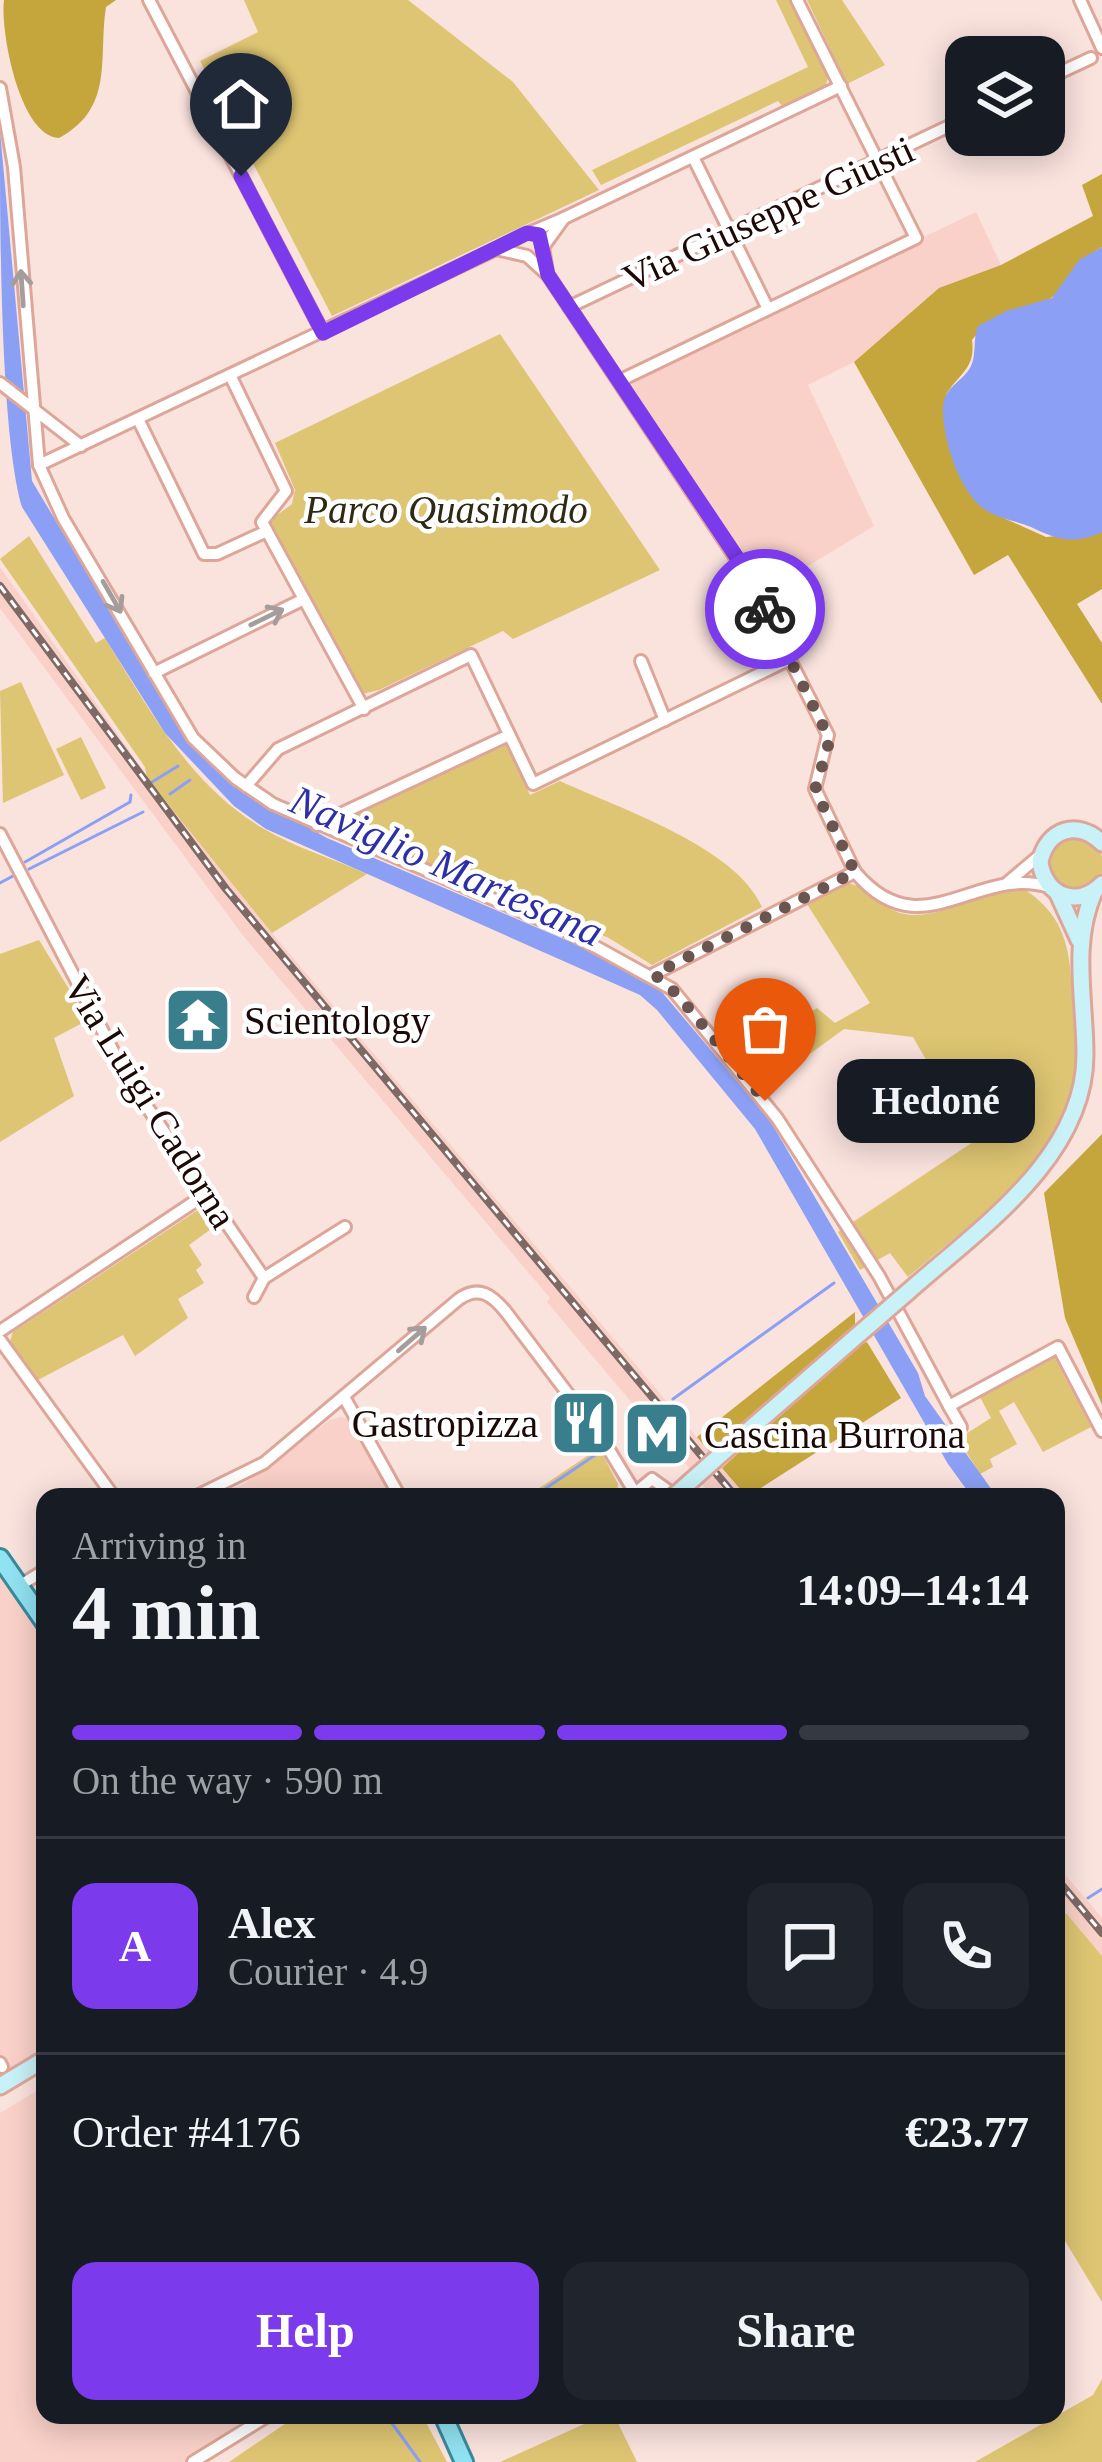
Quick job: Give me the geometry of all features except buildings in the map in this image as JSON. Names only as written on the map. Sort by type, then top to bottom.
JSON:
[{"type":"main road","points":[[0,1558],[11,1583],[36,1612]]},
{"type":"main road","points":[[447,2424],[464,2462]]},
{"type":"main road","points":[[459,2424],[476,2462]]},
{"type":"street","points":[[149,0],[323,333]]},
{"type":"street","points":[[619,381],[916,238],[797,0]]},
{"type":"street","points":[[1080,0],[1102,48]]},
{"type":"street","points":[[1065,70],[1091,58]]},
{"type":"street","points":[[38,465],[841,86]]},
{"type":"street","points":[[0,88],[14,166],[38,465],[66,524],[199,746],[246,786],[316,826],[568,931],[654,974],[678,995],[765,1101],[887,1291],[961,1427]]},
{"type":"street","name":"Via Giuseppe Giusti","points":[[569,307],[945,128]]},
{"type":"street","points":[[693,157],[768,309]]},
{"type":"street","points":[[496,249],[538,254],[564,218]]},
{"type":"street","points":[[527,234],[539,235],[548,275]]},
{"type":"street","points":[[527,234],[519,246],[548,275],[740,562],[790,659],[829,738],[816,794],[855,872],[879,894],[913,907],[1001,886],[1076,898],[1098,888]]},
{"type":"street","points":[[230,375],[286,491],[284,500],[262,515],[267,531],[364,709]]},
{"type":"street","points":[[0,383],[81,446]]},
{"type":"street","points":[[138,418],[204,554],[217,554],[267,531]]},
{"type":"street","points":[[154,673],[304,599]]},
{"type":"street","points":[[246,786],[275,751],[471,655],[532,784],[790,659]]},
{"type":"street","points":[[641,661],[664,720]]},
{"type":"street","points":[[316,826],[509,735]]},
{"type":"street","points":[[1001,886],[1041,854],[1059,832],[1102,823]]},
{"type":"street","points":[[1078,829],[1102,843]]},
{"type":"street","name":"Via Luigi Cadorna","points":[[0,834],[108,1046],[264,1278]]},
{"type":"street","points":[[1041,854],[1040,871],[1079,940]]},
{"type":"street","points":[[654,974],[855,872]]},
{"type":"street","points":[[685,1488],[1035,1173],[1067,1127],[1084,1076],[1079,940],[1098,888]]},
{"type":"street","points":[[0,1331],[206,1194]]},
{"type":"street","points":[[254,1297],[264,1278],[345,1226]]},
{"type":"street","points":[[214,1488],[253,1470],[461,1296],[477,1291],[499,1303],[568,1391],[628,1488]]},
{"type":"street","points":[[0,1340],[107,1488]]},
{"type":"street","points":[[949,1406],[1058,1347],[1102,1431]]},
{"type":"street","points":[[344,1397],[395,1488]]},
{"type":"street","points":[[0,2086],[36,2064]]},
{"type":"street","points":[[193,2462],[255,2424]]},
{"type":"shaded area","points":[[4,0],[116,0],[106,7],[96,97],[77,126],[59,138],[45,133],[23,101],[9,56]]},
{"type":"shaded area","points":[[1102,174],[1102,247],[1043,303],[1005,313],[985,326],[972,340],[969,364],[946,395],[948,441],[986,510],[1046,537],[1102,532],[1102,589],[1077,604],[1102,643],[1102,704],[1008,555],[974,575],[854,362],[939,288],[1001,265],[1093,216],[1082,185]]},
{"type":"shaded area","points":[[976,212],[1001,265],[939,288],[854,362],[808,385],[874,526],[772,588],[763,574],[745,565],[622,382]]},
{"type":"shaded area","points":[[0,567],[168,806],[177,810],[272,933],[739,1488],[705,1488],[670,1444],[662,1450],[643,1427],[648,1422],[547,1302],[550,1298],[245,938],[0,608]]},
{"type":"shaded area","points":[[1102,1134],[1102,1405],[1065,1318],[1044,1193]]},
{"type":"shaded area","points":[[855,1312],[855,1327],[710,1453],[697,1437]]},
{"type":"shaded area","points":[[867,1342],[901,1398],[761,1488],[739,1488],[722,1468],[857,1345]]},
{"type":"shaded area","points":[[351,1419],[389,1488],[234,1488],[244,1484],[330,1420]]},
{"type":"shaded area","points":[[0,1567],[36,1620],[36,2061],[12,2077],[0,2057]]},
{"type":"shaded area","points":[[1065,1875],[1102,1918],[1102,1956],[1065,1912]]},
{"type":"shaded area","points":[[36,2091],[36,2424],[240,2424],[183,2462],[0,2462],[0,2113]]},
{"type":"green space","points":[[244,0],[408,0],[513,82],[599,190],[332,316],[200,61],[258,32]]},
{"type":"green space","points":[[776,0],[791,0],[828,76],[826,86],[783,107],[778,101],[601,185],[592,170],[808,67]]},
{"type":"green space","points":[[807,0],[842,0],[885,65],[847,84]]},
{"type":"green space","name":"Parco Quasimodo","points":[[500,334],[660,570],[513,639],[503,631],[362,694],[268,522],[292,504],[295,490],[275,443]]},
{"type":"green space","points":[[29,536],[96,643],[105,638],[173,744],[214,791],[276,836],[367,874],[272,933],[147,778],[145,767],[0,559]]},
{"type":"green space","points":[[21,682],[64,775],[3,803],[0,691]]},
{"type":"green space","points":[[81,737],[106,788],[81,800],[56,749]]},
{"type":"green space","points":[[506,744],[530,795],[560,781],[643,817],[727,866],[748,885],[762,907],[652,965],[609,938],[332,826]]},
{"type":"green space","points":[[1075,836],[1095,844],[1103,864],[1095,884],[1075,892],[1055,884],[1047,864],[1055,844]]},
{"type":"green space","points":[[847,883],[894,911],[914,915],[999,893],[1027,891],[1057,923],[1069,962],[1077,1046],[1066,1108],[1032,1164],[1009,1189],[908,1277],[890,1253],[860,1270],[838,1232],[973,1142],[913,1037],[844,1029],[785,1072],[755,1025],[782,1009],[794,1023],[817,1008],[835,1023],[870,1003],[807,904]]},
{"type":"green space","points":[[39,940],[88,1020],[54,1038],[74,1096],[0,1142],[0,954]]},
{"type":"green space","points":[[198,1210],[208,1210],[218,1224],[189,1245],[202,1265],[196,1270],[204,1283],[178,1299],[188,1318],[135,1356],[123,1335],[38,1380],[10,1341],[13,1332]]},
{"type":"green space","points":[[1052,1353],[1091,1427],[1043,1452],[1014,1402],[999,1411],[1017,1444],[990,1459],[993,1467],[980,1474],[958,1439],[991,1418],[978,1393]]},
{"type":"green space","points":[[599,1448],[618,1484],[618,1488],[539,1488]]},
{"type":"green space","points":[[1065,1914],[1102,1956],[1102,2302],[1065,2241]]},
{"type":"green space","points":[[1102,2379],[1102,2462],[975,2462],[1042,2424],[1065,2424],[1065,2411],[1093,2395]]},
{"type":"green space","points":[[285,2424],[427,2424],[447,2462],[229,2462]]},
{"type":"green space","points":[[584,2424],[618,2424],[637,2462],[500,2462]]},
{"type":"water","points":[[0,131],[32,481],[190,745],[247,793],[327,838],[585,948],[661,991],[769,1119],[918,1373],[925,1396],[991,1488],[965,1488],[948,1464],[755,1129],[657,1010],[640,995],[266,829],[234,806],[165,733],[22,507],[9,429]]},
{"type":"water","points":[[1102,247],[1102,532],[1066,539],[997,516],[977,503],[954,465],[943,408],[949,391],[971,366],[978,326],[1006,311],[1052,298],[1079,260]]},
{"type":"waterway","points":[[152,782],[178,766]]},
{"type":"waterway","points":[[170,794],[190,780]]},
{"type":"waterway","points":[[25,862],[130,802],[131,795]]},
{"type":"waterway","points":[[29,869],[143,812]]},
{"type":"waterway","points":[[0,883],[13,876]]},
{"type":"waterway","points":[[673,1399],[834,1283]]},
{"type":"waterway","points":[[638,1425],[645,1421]]},
{"type":"waterway","points":[[546,1488],[601,1451]]},
{"type":"waterway","points":[[1088,1898],[1102,1889]]},
{"type":"waterway","points":[[393,2424],[420,2462]]},
{"type":"railway","points":[[0,586],[226,889],[728,1488]]},
{"type":"railway","points":[[1065,1889],[1102,1933]]},
{"type":"way so far","points":[[765,609],[829,738],[815,790],[855,872],[654,974],[678,995],[765,1101]]},
{"type":"place","name":"Scientology","points":[[198,1020]]},
{"type":"place","name":"Hedoné","points":[[765,1101]]},
{"type":"place","name":"Gastropizza","points":[[584,1423]]},
{"type":"place","name":"Cascina Burrona","points":[[657,1434]]},
{"type":"route","points":[[241,176],[323,333],[527,233],[539,235],[548,275],[740,562],[765,609]]},
{"type":"water label","name":"Naviglio Martesana","points":[[447,865]]}]
